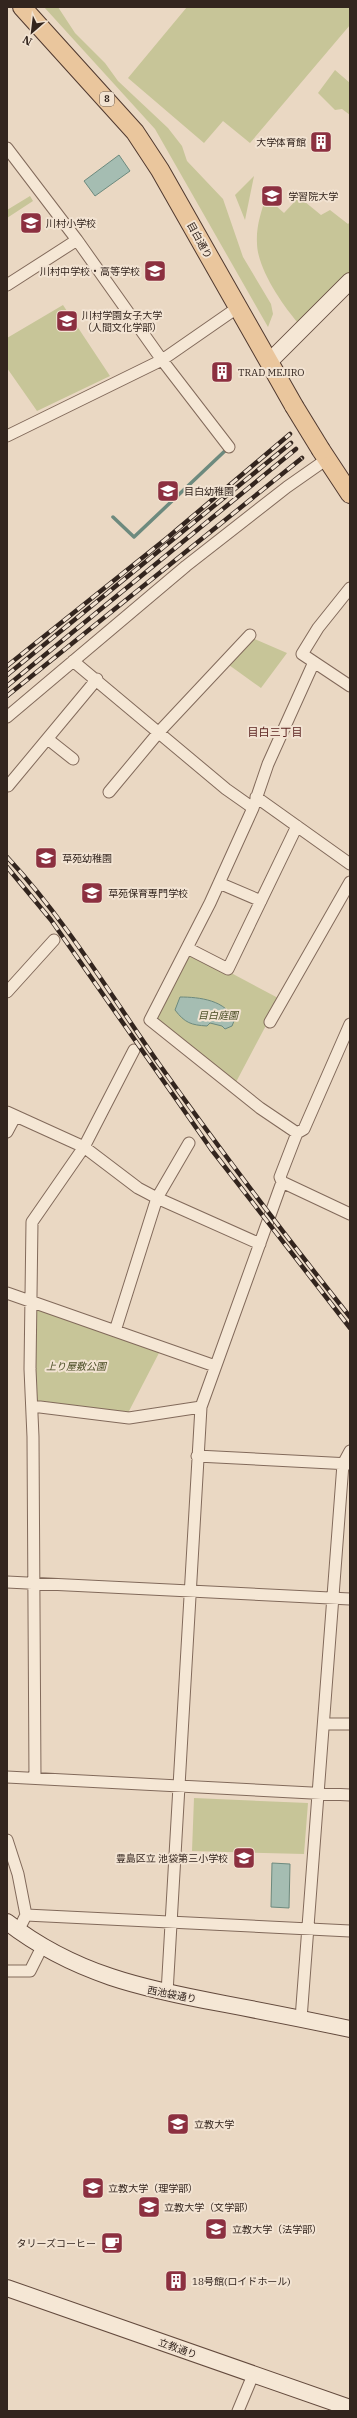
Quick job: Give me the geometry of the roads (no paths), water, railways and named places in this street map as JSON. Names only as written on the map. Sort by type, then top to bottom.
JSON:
[{"type":"main road","name":"目白通り","points":[[22,7],[135,132],[160,170],[294,406],[350,494]]},
{"type":"street","points":[[7,148],[77,240],[162,360],[229,447]]},
{"type":"street","points":[[7,285],[77,240]]},
{"type":"street","points":[[269,362],[350,280]]},
{"type":"street","points":[[7,436],[162,360],[237,308]]},
{"type":"street","points":[[7,718],[186,566],[287,487],[324,454]]},
{"type":"street","points":[[350,588],[318,628],[302,654],[350,686]]},
{"type":"street","points":[[109,792],[159,732],[250,635]]},
{"type":"street","points":[[73,661],[97,679],[226,789],[253,808]]},
{"type":"street","points":[[297,1133],[260,1108],[150,1020],[219,883],[253,808],[268,764],[314,662]]},
{"type":"street","points":[[7,785],[8,786],[49,740],[97,679]]},
{"type":"street","points":[[49,740],[73,759]]},
{"type":"street","points":[[256,797],[350,864]]},
{"type":"street","points":[[187,948],[228,969],[297,826]]},
{"type":"street","points":[[270,1022],[350,882]]},
{"type":"street","points":[[219,883],[261,901]]},
{"type":"street","points":[[7,992],[54,940]]},
{"type":"street","points":[[167,1993],[201,1407],[282,1182],[280,1177],[297,1133],[304,1129],[350,1024]]},
{"type":"street","points":[[36,1778],[32,1583],[32,1406],[30,1301],[32,1222],[84,1147],[134,1050]]},
{"type":"street","points":[[7,1132],[11,1115],[84,1147],[138,1188],[157,1198],[260,1244]]},
{"type":"street","points":[[115,1331],[157,1198],[189,1143]]},
{"type":"street","points":[[282,1182],[350,1214]]},
{"type":"street","points":[[7,1292],[215,1366]]},
{"type":"street","points":[[32,1406],[129,1418],[201,1407]]},
{"type":"street","points":[[301,2019],[333,1598],[347,1464],[350,1451]]},
{"type":"street","points":[[197,1456],[347,1464]]},
{"type":"street","points":[[7,1582],[350,1599]]},
{"type":"street","points":[[324,1724],[350,1724]]},
{"type":"street","points":[[7,1777],[350,1795]]},
{"type":"street","points":[[7,1840],[18,1874],[26,1915]]},
{"type":"street","points":[[13,1927],[26,1915],[350,1931]]},
{"type":"street","name":"西池袋通り","points":[[13,1927],[42,1948],[104,1976],[167,1993],[350,2029]]},
{"type":"street","points":[[7,1971],[30,1971],[42,1948]]},
{"type":"street","name":"立教通り","points":[[7,2288],[350,2408]]},
{"type":"street","points":[[238,2411],[253,2375]]},
{"type":"waterway","points":[[113,517],[134,537],[228,448]]},
{"type":"railway","points":[[7,666],[167,538],[290,434]]},
{"type":"railway","points":[[7,675],[291,443]]},
{"type":"railway","points":[[7,686],[296,449]]},
{"type":"railway","points":[[7,696],[302,458]]},
{"type":"railway","points":[[7,857],[68,931],[159,1064],[205,1128],[350,1317]]},
{"type":"railway","points":[[7,867],[51,920],[211,1149],[350,1328]]},
{"type":"place","name":"大学体育館","points":[[321,142]]},
{"type":"place","name":"学習院大学","points":[[272,196]]},
{"type":"place","name":"川村小学校","points":[[31,223]]},
{"type":"place","name":"川村中学校・高等学校","points":[[155,271]]},
{"type":"place","name":"川村学園女子大学 （人間文化学部）","points":[[67,321]]},
{"type":"place","name":"TRAD MEJIRO","points":[[222,372]]},
{"type":"place","name":"目白幼稚園","points":[[168,491]]},
{"type":"place","name":"草苑幼稚園","points":[[46,858]]},
{"type":"place","name":"草苑保育専門学校","points":[[92,893]]},
{"type":"place","name":"豊島区立 池袋第三小学校","points":[[244,1858]]},
{"type":"place","name":"立教大学","points":[[178,2124]]},
{"type":"place","name":"立教大学（理学部）","points":[[93,2188]]},
{"type":"place","name":"立教大学（文学部）","points":[[149,2207]]},
{"type":"place","name":"立教大学（法学部）","points":[[216,2229]]},
{"type":"place","name":"タリーズコーヒー","points":[[112,2243]]},
{"type":"place","name":"18号館(ロイドホール)","points":[[176,2281]]},
{"type":"district","name":"目白三丁目","points":[[275,732]]},
{"type":"park label","name":"目白庭園","points":[[218,1015]]},
{"type":"park label","name":"上り屋敷公園","points":[[76,1366]]}]
